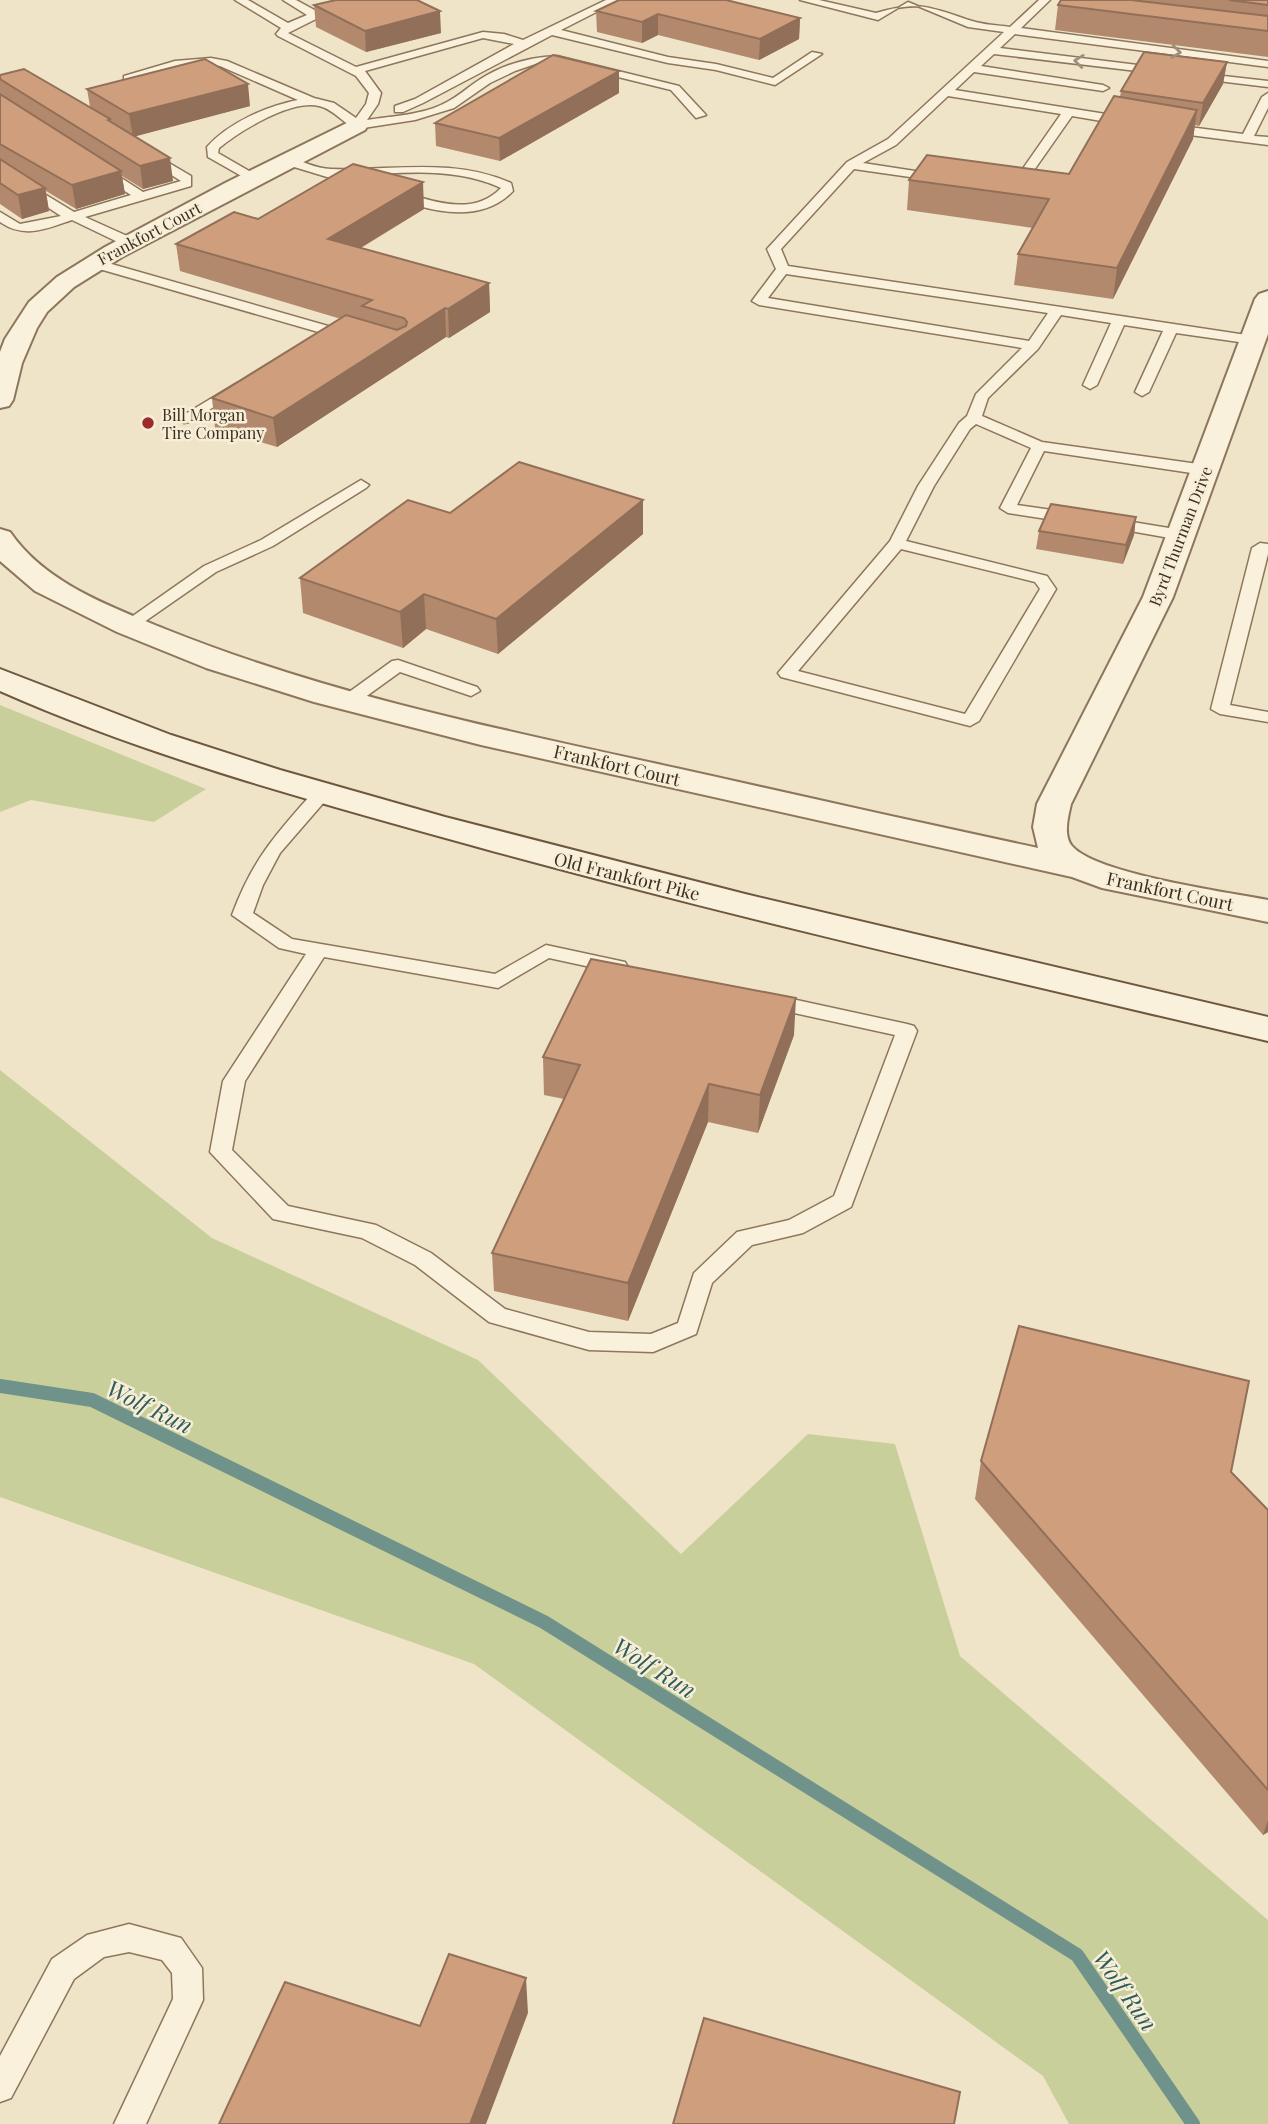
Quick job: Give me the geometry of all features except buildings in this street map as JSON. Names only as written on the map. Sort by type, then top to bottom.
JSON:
[{"type":"street","name":"Frankfort Court","points":[[0,400],[6,369],[19,339],[37,308],[62,285],[94,263],[285,160],[357,125]]},
{"type":"street","name":"Byrd Thurman Drive","points":[[1083,869],[1064,859],[1051,844],[1049,826],[1054,804],[1158,597],[1268,299]]},
{"type":"street","name":"Frankfort Court","points":[[0,538],[10,554],[46,585],[128,625],[216,661],[324,695],[351,699],[481,734],[1083,869],[1102,877],[1268,911]]},
{"type":"street","name":"Old Frankfort Pike","points":[[0,679],[163,743],[323,793],[553,858],[746,907],[1268,1028]]},
{"type":"lane","points":[[240,0],[287,27]]},
{"type":"lane","points":[[288,0],[316,15],[287,27],[282,34],[360,74],[371,82],[377,91],[376,98],[357,125]]},
{"type":"lane","points":[[357,125],[419,101],[524,44],[615,0]]},
{"type":"lane","points":[[805,0],[878,17],[904,0]]},
{"type":"lane","points":[[912,0],[972,25],[1268,64]]},
{"type":"lane","points":[[783,269],[774,249],[851,165],[892,142],[989,50],[1043,6]]},
{"type":"lane","points":[[551,31],[668,60],[716,66],[775,82],[816,54]]},
{"type":"lane","points":[[360,74],[359,70],[365,66],[483,36],[504,37],[524,44]]},
{"type":"lane","points":[[989,50],[1172,72]]},
{"type":"lane","points":[[128,78],[193,61],[209,60],[223,63],[311,101],[323,103],[357,125],[415,116],[450,106],[486,81],[511,69],[537,60],[557,59],[675,88],[699,115]]},
{"type":"lane","points":[[1000,188],[1014,191],[1069,112],[1094,101],[1117,66]]},
{"type":"lane","points":[[972,68],[1094,101],[1140,124]]},
{"type":"lane","points":[[1185,74],[1268,84]]},
{"type":"lane","points":[[946,92],[1069,112]]},
{"type":"lane","points":[[1246,139],[1268,97]]},
{"type":"lane","points":[[252,178],[221,161],[212,154],[212,147],[225,136],[269,114],[311,101]]},
{"type":"lane","points":[[1154,126],[1268,141]]},
{"type":"lane","points":[[0,230],[43,225],[187,183],[187,179],[140,150]]},
{"type":"lane","points":[[83,159],[141,196]]},
{"type":"lane","points":[[285,160],[438,207],[463,211],[488,203],[506,191],[507,186],[499,181],[450,171],[328,173]]},
{"type":"lane","points":[[851,165],[959,182]]},
{"type":"lane","points":[[0,171],[73,216],[131,243]]},
{"type":"lane","points":[[0,216],[18,228]]},
{"type":"lane","points":[[94,263],[364,341]]},
{"type":"lane","points":[[783,269],[1253,340]]},
{"type":"lane","points":[[783,269],[759,301],[1032,346]]},
{"type":"lane","points":[[897,543],[1041,579],[1048,589],[970,721],[787,673],[897,543],[926,486],[964,426],[974,418],[981,397],[1032,346],[1057,310]]},
{"type":"lane","points":[[1090,385],[1119,320]]},
{"type":"lane","points":[[1142,392],[1172,327]]},
{"type":"lane","points":[[306,344],[328,331]]},
{"type":"lane","points":[[184,419],[250,379]]},
{"type":"lane","points":[[974,418],[1039,446],[1205,470]]},
{"type":"lane","points":[[1039,446],[1008,508],[1181,535]]},
{"type":"lane","points":[[128,625],[210,569],[267,543],[361,485]]},
{"type":"lane","points":[[1268,549],[1259,548],[1220,709],[1268,717]]},
{"type":"lane","points":[[351,699],[398,665],[471,691]]},
{"type":"lane","points":[[323,793],[272,851],[253,885],[242,915],[286,944],[498,981],[545,951],[639,972]]},
{"type":"lane","points":[[318,950],[234,1081],[221,1152],[281,1213],[368,1231],[423,1259],[497,1316],[589,1341],[653,1343],[688,1328],[702,1279],[745,1238],[795,1227],[843,1201],[906,1031],[746,996]]},
{"type":"lane","points":[[0,2087],[63,1969],[97,1945],[129,1938],[172,1948],[187,1968],[188,2000],[130,2124]]},
{"type":"green space","points":[[0,705],[206,789],[154,822],[31,800],[0,812]]},
{"type":"green space","points":[[0,1070],[212,1238],[478,1360],[681,1554],[808,1434],[895,1444],[960,1656],[1268,1920],[1268,2124],[1069,2124],[1043,2076],[474,1664],[0,1497]]},
{"type":"waterway","name":"Wolf Run","points":[[0,1386],[92,1400],[544,1622],[1077,1955],[1193,2124]]},
{"type":"place","name":"Bill Morgan Tire Company","points":[[148,423]]}]
